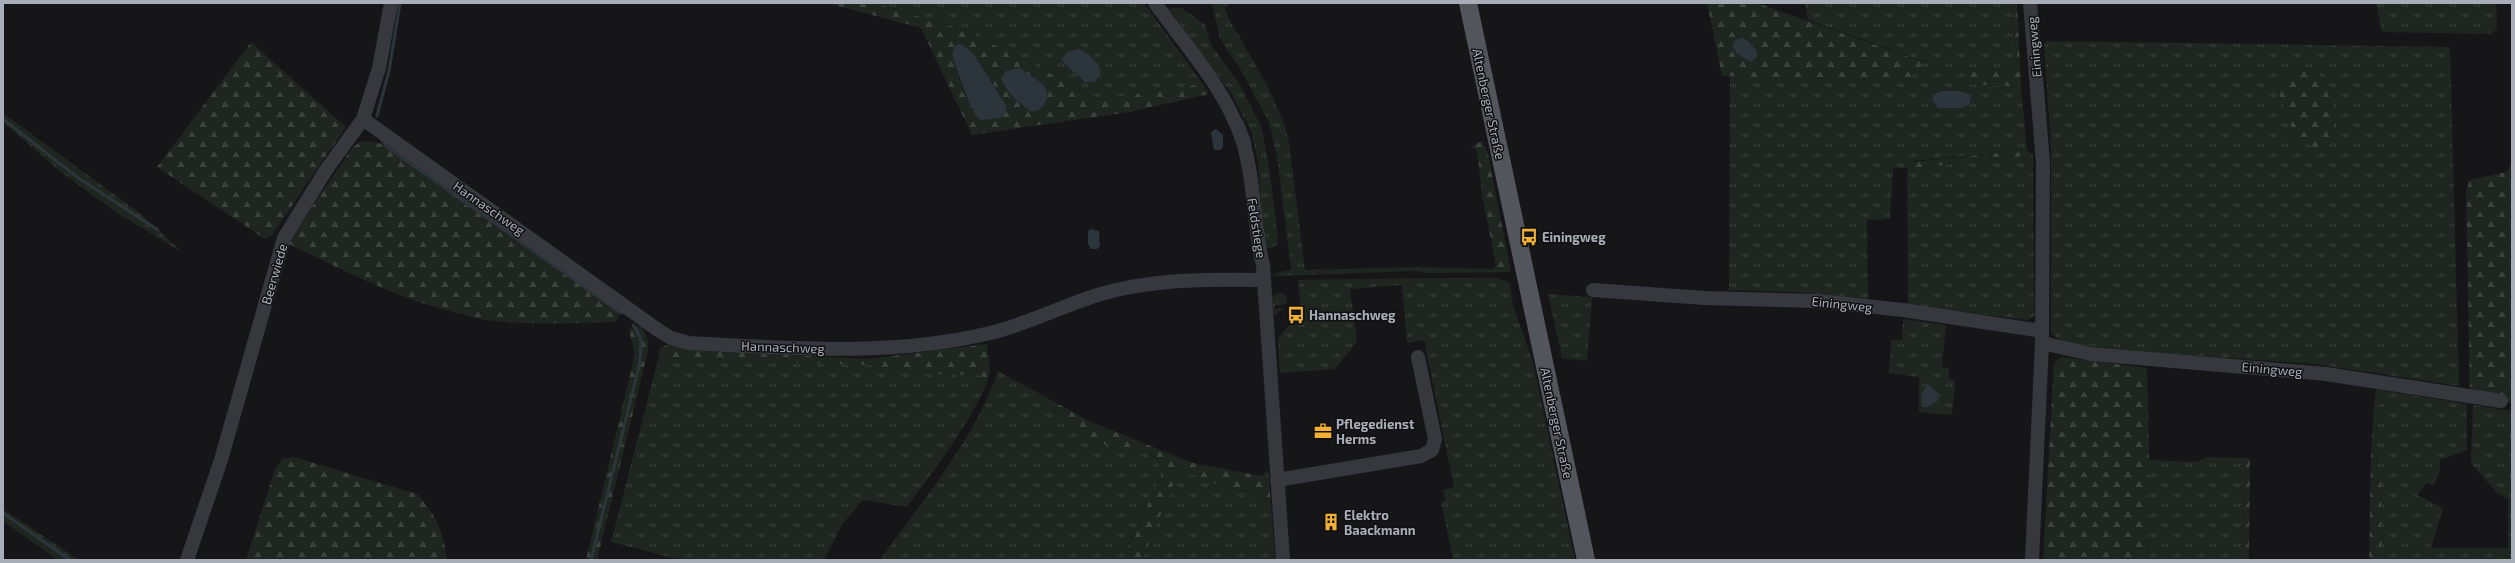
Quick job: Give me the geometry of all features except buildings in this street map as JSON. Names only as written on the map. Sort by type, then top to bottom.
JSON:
[{"type":"main road","name":"Altenberger Straße","points":[[1468,3],[1586,560]]},
{"type":"street","name":"Beerwiede","points":[[187,560],[221,460],[284,238],[326,170],[363,119],[379,68],[391,3]]},
{"type":"street","name":"Feldstiege","points":[[1155,3],[1209,76],[1237,126],[1246,156],[1264,280],[1283,560]]},
{"type":"street","name":"Einingweg","points":[[2030,3],[2043,163],[2042,337],[2032,560]]},
{"type":"street","name":"Hannaschweg","points":[[363,119],[658,330],[671,338],[688,343],[885,350],[991,333],[1066,306],[1133,287],[1238,279],[1264,280]]},
{"type":"street","name":"Einingweg","points":[[1593,290],[1704,298],[1818,301],[1903,310],[2042,337],[2091,354],[2326,374],[2501,401]]},
{"type":"street","points":[[1277,480],[1421,456],[1432,450],[1435,439],[1418,357]]},
{"type":"green space","points":[[827,3],[874,3],[964,30],[1033,64],[1073,86],[1086,98],[1096,100],[1203,84],[1209,94],[1130,112],[972,135],[921,28]],"holes":[[[959,44],[965,46],[978,61],[993,83],[1007,109],[959,79],[957,65],[952,53],[955,46]],[[1006,71],[1047,92],[1044,105],[1032,112],[1018,101],[1003,83],[1001,78]]]},
{"type":"green space","points":[[874,3],[1144,3],[1203,84],[1096,100],[1086,98],[1073,86],[1033,64],[964,30]]},
{"type":"green space","points":[[1212,3],[1229,3],[1225,8],[1229,19],[1267,85],[1284,122],[1289,143],[1305,270],[1414,267],[1417,271],[1274,276],[1276,273],[1291,270],[1277,156],[1269,122],[1242,72],[1220,39]]},
{"type":"green space","points":[[1707,3],[1757,3],[1924,62],[1908,81],[1722,76]]},
{"type":"green space","points":[[1805,3],[2011,3],[2019,71],[1976,69],[1965,84],[2021,87],[2027,150],[1913,161],[1916,168],[2033,155],[2034,316],[2028,320],[1908,305],[1907,168],[1893,168],[1890,219],[1867,220],[1868,299],[1798,292],[1729,290],[1730,76],[1908,81],[1923,61],[1808,20]]},
{"type":"green space","points":[[2011,3],[2017,3],[2021,87],[1964,84],[1976,69],[2019,71]]},
{"type":"green space","points":[[2376,3],[2496,3],[2497,28],[2492,34],[2382,32]]},
{"type":"green space","points":[[1180,7],[1205,24],[1210,43],[1240,85],[1261,126],[1269,166],[1278,238],[1277,244],[1272,248],[1264,248],[1258,162],[1251,131],[1231,93],[1169,9]]},
{"type":"green space","points":[[2046,41],[2450,47],[2459,386],[2315,364],[2156,353],[2079,345],[2058,339],[2051,332],[2051,149],[2044,45]]},
{"type":"green space","points":[[251,42],[346,127],[272,235],[265,239],[157,167]]},
{"type":"green space","points":[[2293,71],[2318,72],[2334,96],[2337,137],[2318,149],[2295,138],[2278,90]]},
{"type":"green space","points":[[3,113],[141,214],[183,253],[117,213],[61,172],[3,122]]},
{"type":"green space","points":[[369,141],[395,147],[621,308],[618,320],[612,322],[538,323],[480,319],[435,307],[392,292],[287,243],[353,147],[360,142]]},
{"type":"green space","points":[[1482,141],[1488,154],[1511,272],[1428,273],[1415,271],[1414,267],[1493,269],[1496,266],[1482,194],[1477,150],[1470,147]]},
{"type":"green space","points":[[2027,150],[2033,155],[1915,168],[1913,162]]},
{"type":"green space","points":[[2512,164],[2512,403],[2470,396],[2466,190],[2470,180],[2506,172]]},
{"type":"green space","points":[[1497,278],[1510,283],[1513,305],[1533,362],[1575,560],[1453,560],[1441,502],[1445,501],[1443,490],[1454,487],[1424,340],[1407,343],[1402,285],[1350,289],[1357,341],[1335,369],[1280,373],[1278,338],[1301,311],[1298,280]]},
{"type":"green space","points":[[1280,292],[1286,296],[1287,304],[1275,305],[1275,309],[1285,307],[1276,315],[1273,313],[1272,297]]},
{"type":"green space","points":[[1548,294],[1592,297],[1587,361],[1562,358]]},
{"type":"green space","points":[[1903,319],[1946,325],[1942,367],[1949,368],[1949,379],[1955,380],[1952,415],[1919,412],[1919,377],[1889,373],[1891,340],[1902,340]]},
{"type":"green space","points":[[634,325],[642,327],[648,341],[648,351],[597,560],[586,560],[635,354],[629,331]]},
{"type":"green space","points":[[987,344],[990,371],[988,380],[979,375],[928,374],[870,365],[669,358],[657,364],[660,348],[668,345],[704,351],[868,359]]},
{"type":"green space","points":[[2061,357],[2147,368],[2149,450],[2147,560],[2043,560],[2054,363]]},
{"type":"green space","points":[[669,358],[870,365],[928,374],[979,375],[988,380],[962,430],[907,507],[863,500],[843,523],[824,560],[681,560],[611,542],[657,364]]},
{"type":"green space","points":[[998,371],[1042,395],[1056,412],[1104,443],[1117,449],[1148,453],[1159,460],[1161,476],[1122,560],[880,560],[946,469],[976,421]]},
{"type":"green space","points":[[2376,389],[2380,390],[2376,434],[2377,475],[2381,478],[2382,560],[2369,560],[2371,453]]},
{"type":"green space","points":[[2380,390],[2467,404],[2467,450],[2440,460],[2440,471],[2434,485],[2427,483],[2417,495],[2443,508],[2431,548],[2508,548],[2508,499],[2496,492],[2471,463],[2473,405],[2512,411],[2512,560],[2382,560],[2381,478],[2377,475],[2376,434]]},
{"type":"green space","points":[[1042,395],[1089,421],[1193,463],[1262,476],[1268,470],[1271,504],[1256,490],[1232,490],[1185,472],[1181,472],[1175,480],[1142,560],[1122,560],[1161,476],[1159,460],[1155,456],[1144,452],[1116,449],[1095,440],[1066,420]]},
{"type":"green space","points":[[294,457],[417,494],[430,510],[438,524],[447,560],[246,560],[275,469],[283,459]]},
{"type":"green space","points":[[2205,457],[2246,458],[2242,560],[2147,560],[2149,460],[2198,462]]},
{"type":"green space","points":[[2246,458],[2250,459],[2249,560],[2242,560]]},
{"type":"green space","points":[[1181,472],[1243,491],[1256,490],[1262,493],[1271,504],[1275,560],[1142,560],[1175,480]]},
{"type":"green space","points":[[3,509],[79,560],[58,560],[3,521]]},
{"type":"shaded area","points":[[1743,38],[1757,51],[1756,58],[1751,62],[1736,53],[1733,46],[1735,40]]},
{"type":"shaded area","points":[[959,44],[965,46],[971,51],[1004,102],[1007,109],[1001,118],[981,120],[976,116],[962,85],[952,53],[955,46]]},
{"type":"shaded area","points":[[1079,49],[1089,55],[1100,68],[1101,71],[1095,82],[1085,82],[1064,63],[1062,59],[1067,52]]},
{"type":"shaded area","points":[[1020,68],[1044,85],[1047,92],[1047,99],[1044,105],[1032,112],[1010,93],[1001,78],[1006,71]]},
{"type":"shaded area","points":[[1941,91],[1959,91],[1971,95],[1970,104],[1962,108],[1938,108],[1932,100],[1933,95]]},
{"type":"shaded area","points":[[1216,129],[1223,135],[1223,147],[1220,150],[1214,150],[1211,132]]},
{"type":"shaded area","points":[[1090,229],[1099,231],[1100,246],[1097,249],[1091,249],[1088,244],[1088,232]]},
{"type":"shaded area","points":[[1929,385],[1937,392],[1939,400],[1927,407],[1923,406],[1921,397]]},
{"type":"waterway","points":[[377,116],[389,71],[400,3]]},
{"type":"waterway","points":[[3,119],[77,177],[158,230]]},
{"type":"waterway","points":[[1242,121],[1250,142]]},
{"type":"waterway","points":[[381,139],[387,147],[621,313]]},
{"type":"waterway","points":[[591,560],[639,366],[641,344],[639,335],[633,325]]},
{"type":"waterway","points":[[3,513],[70,560]]},
{"type":"place","name":"Einingweg","points":[[1529,237]]},
{"type":"place","name":"Hannaschweg","points":[[1296,315]]},
{"type":"place","name":"Pflegedienst Herms","points":[[1323,431]]},
{"type":"place","name":"Elektro Baackmann","points":[[1331,522]]}]
